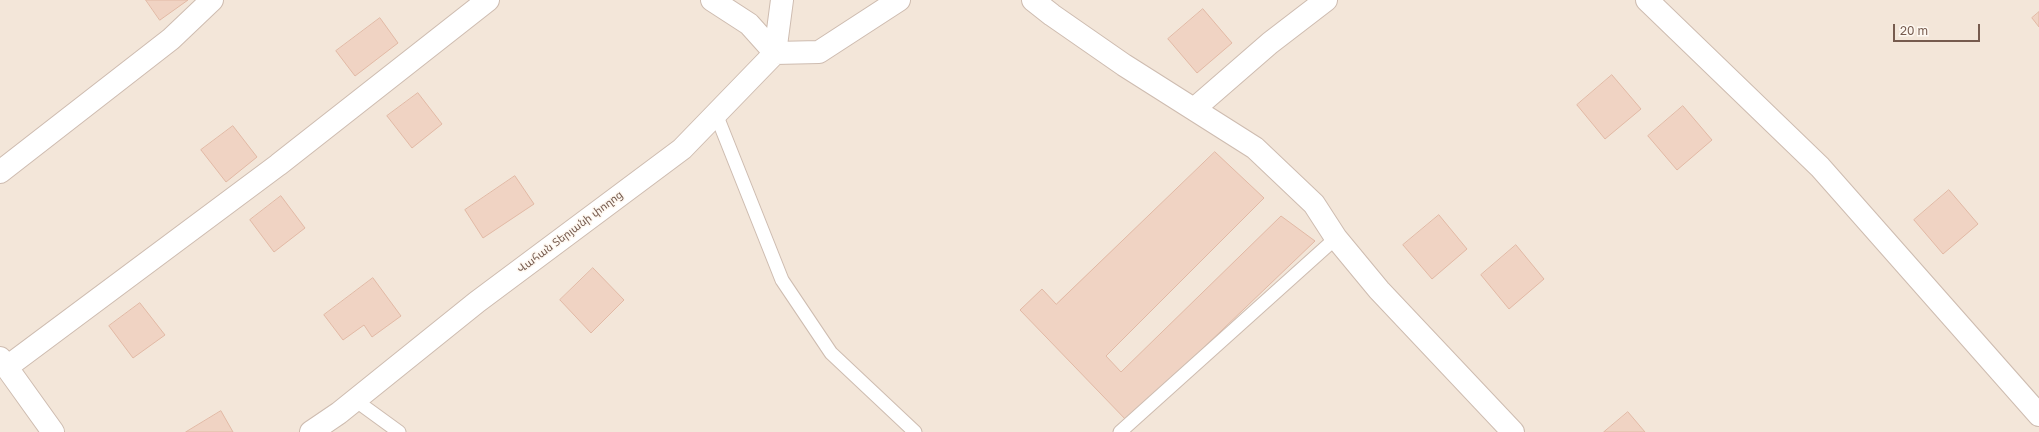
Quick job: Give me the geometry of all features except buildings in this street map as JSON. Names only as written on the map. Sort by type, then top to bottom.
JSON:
[{"type":"street","points":[[0,172],[171,39],[212,0]]},
{"type":"street","points":[[53,432],[4,362],[278,165],[488,0]]},
{"type":"street","points":[[712,0],[749,24],[775,53],[819,52],[899,0]]},
{"type":"street","points":[[775,53],[782,0]]},
{"type":"street","points":[[1033,0],[1124,65],[1255,148],[1314,204],[1336,238],[1379,290],[1513,432]]},
{"type":"street","points":[[1194,109],[1270,43],[1326,0]]},
{"type":"street","points":[[1647,0],[1820,167],[2039,415]]},
{"type":"street","name":"Վահան Տերյանի փողոց","points":[[311,432],[355,400],[477,302],[682,149],[775,53]]},
{"type":"lane","points":[[716,114],[782,280],[831,353],[915,432]]},
{"type":"lane","points":[[1120,432],[1336,238]]},
{"type":"lane","points":[[355,400],[399,432]]},
{"type":"shaded area","points":[[0,0],[2039,0],[2039,432],[0,432]]}]
